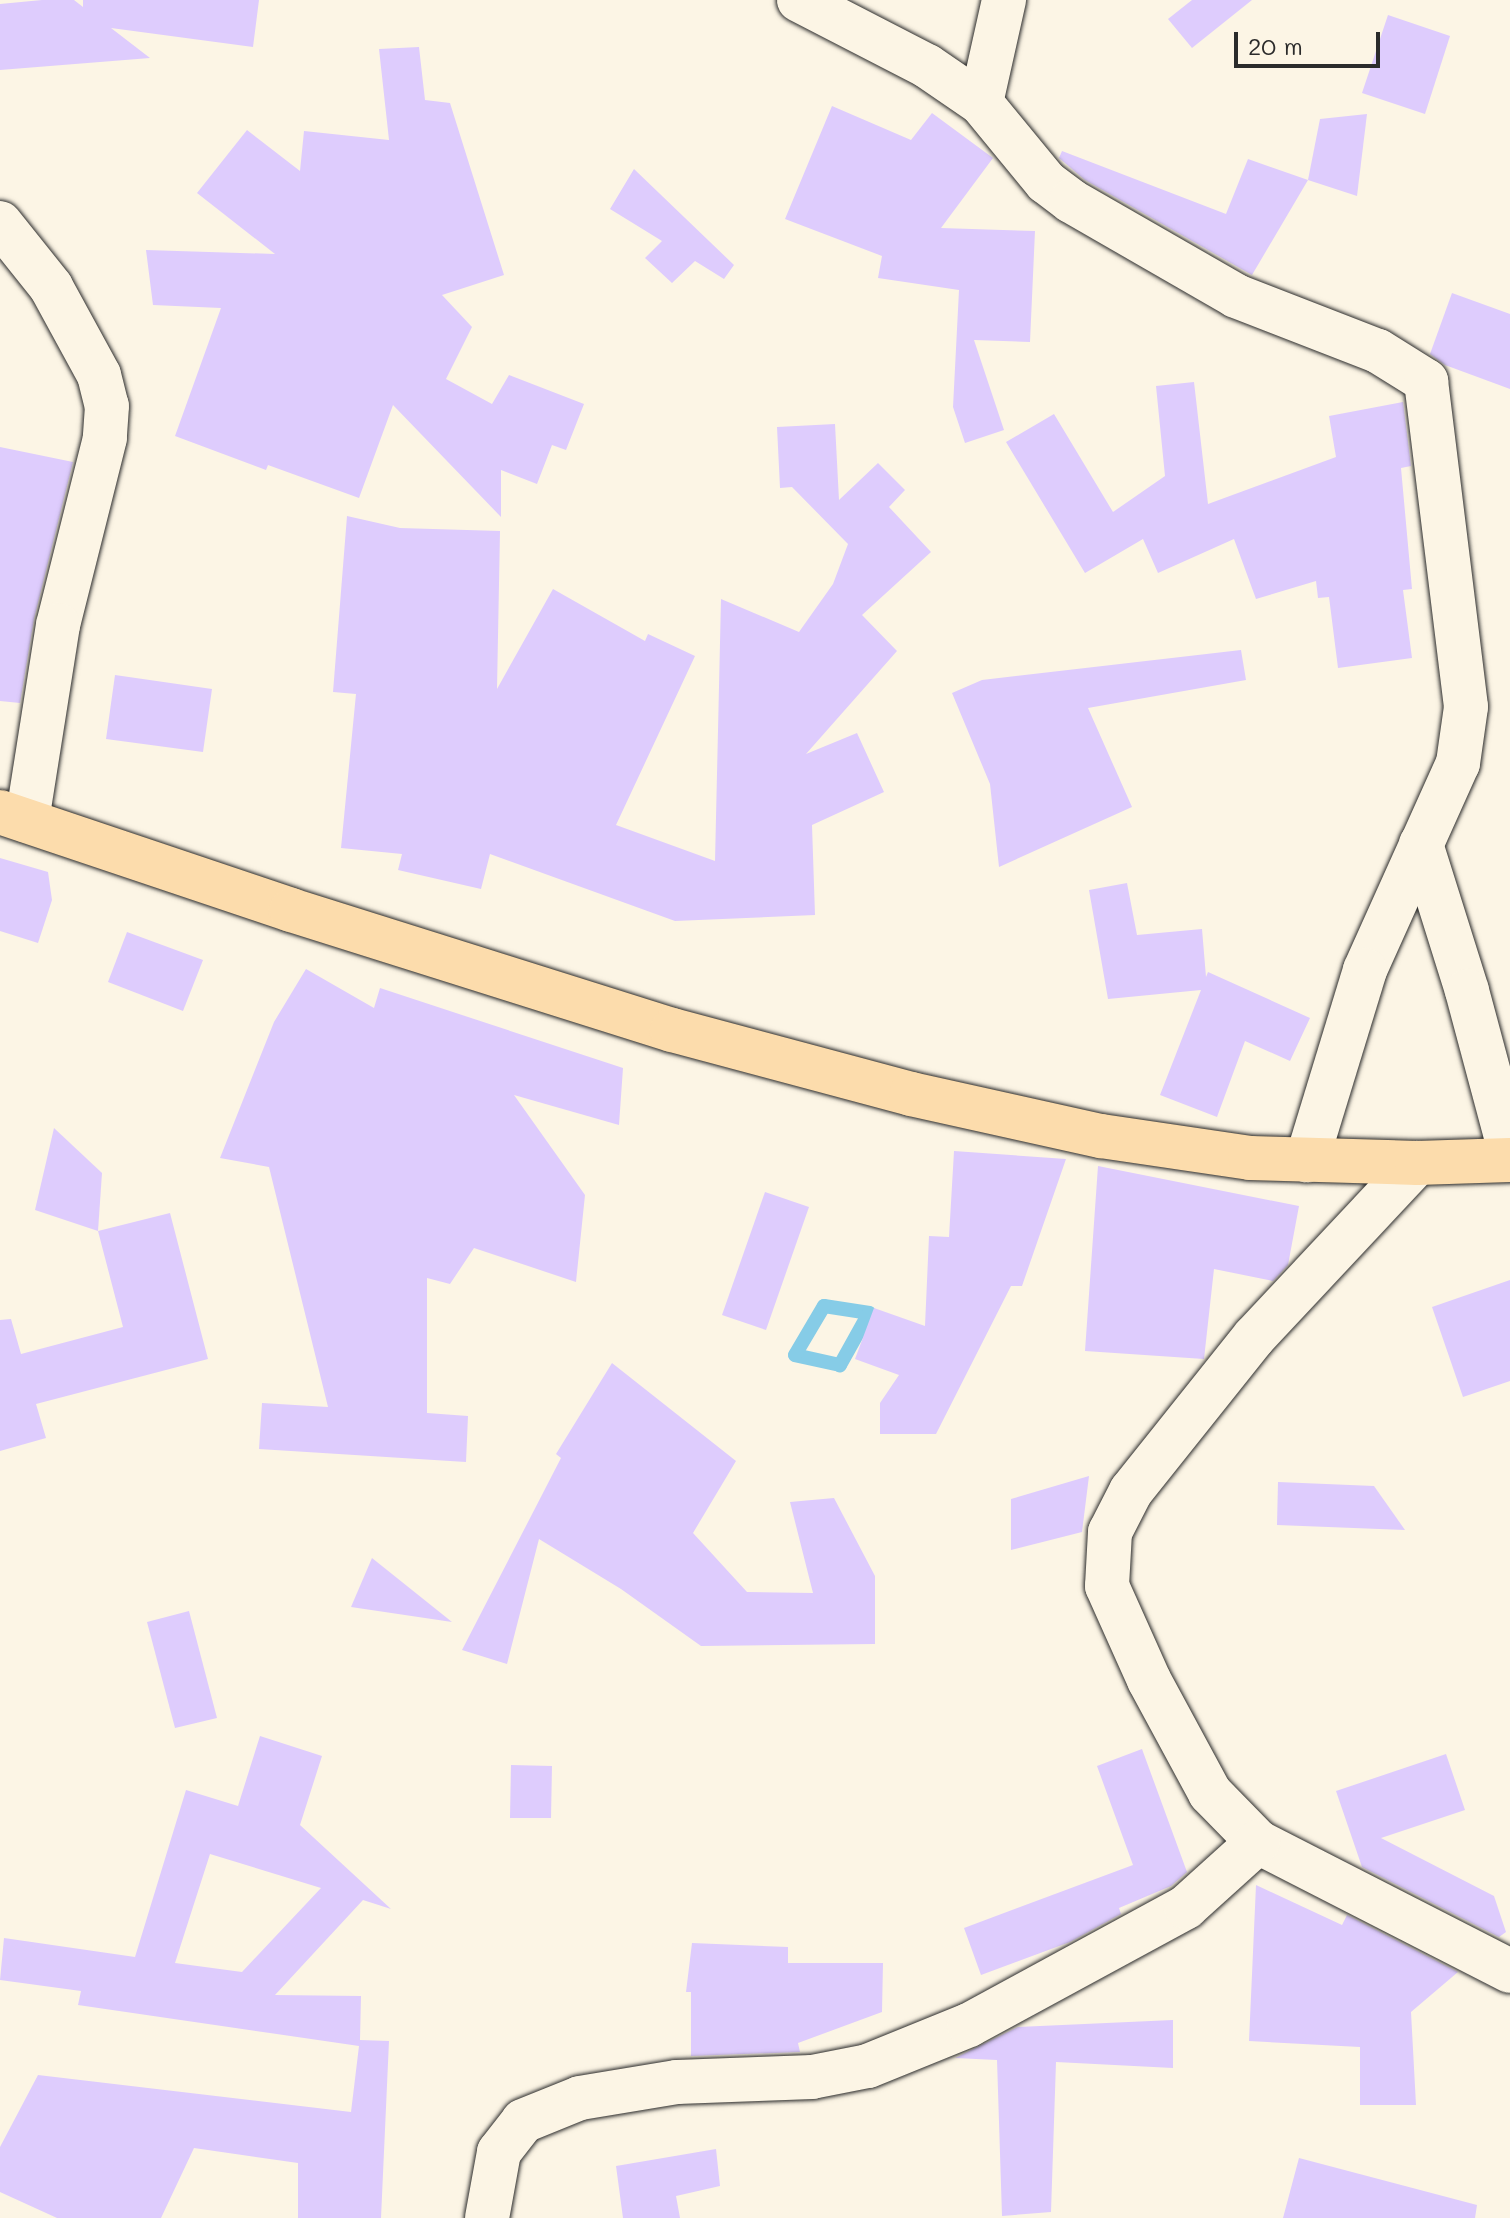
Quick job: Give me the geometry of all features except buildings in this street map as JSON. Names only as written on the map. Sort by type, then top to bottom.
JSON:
[{"type":"main road","points":[[14,817],[291,910],[672,1030],[866,1082],[1101,1136],[1250,1158],[1417,1163],[1510,1160]]},
{"type":"street","points":[[799,0],[927,66],[981,103],[1046,182],[1071,201],[1236,296],[1378,351],[1426,381],[1466,707],[1458,763],[1365,970],[1307,1160]]},
{"type":"street","points":[[981,103],[1004,0]]},
{"type":"street","points":[[0,223],[51,287],[99,375],[107,406],[105,438],[14,817]]},
{"type":"street","points":[[1421,844],[1467,991],[1510,1152]]},
{"type":"street","points":[[1417,1163],[1254,1337],[1131,1491],[1110,1532],[1107,1586],[1149,1680],[1210,1793],[1258,1842],[1510,1971]]},
{"type":"street","points":[[487,2218],[488,2197],[499,2152],[523,2121],[580,2098],[677,2082],[812,2077],[868,2066],[969,2025],[1186,1907],[1258,1842]]},
{"type":"waterway","points":[[824,1306],[869,1313],[840,1365],[795,1355],[824,1306]]}]
